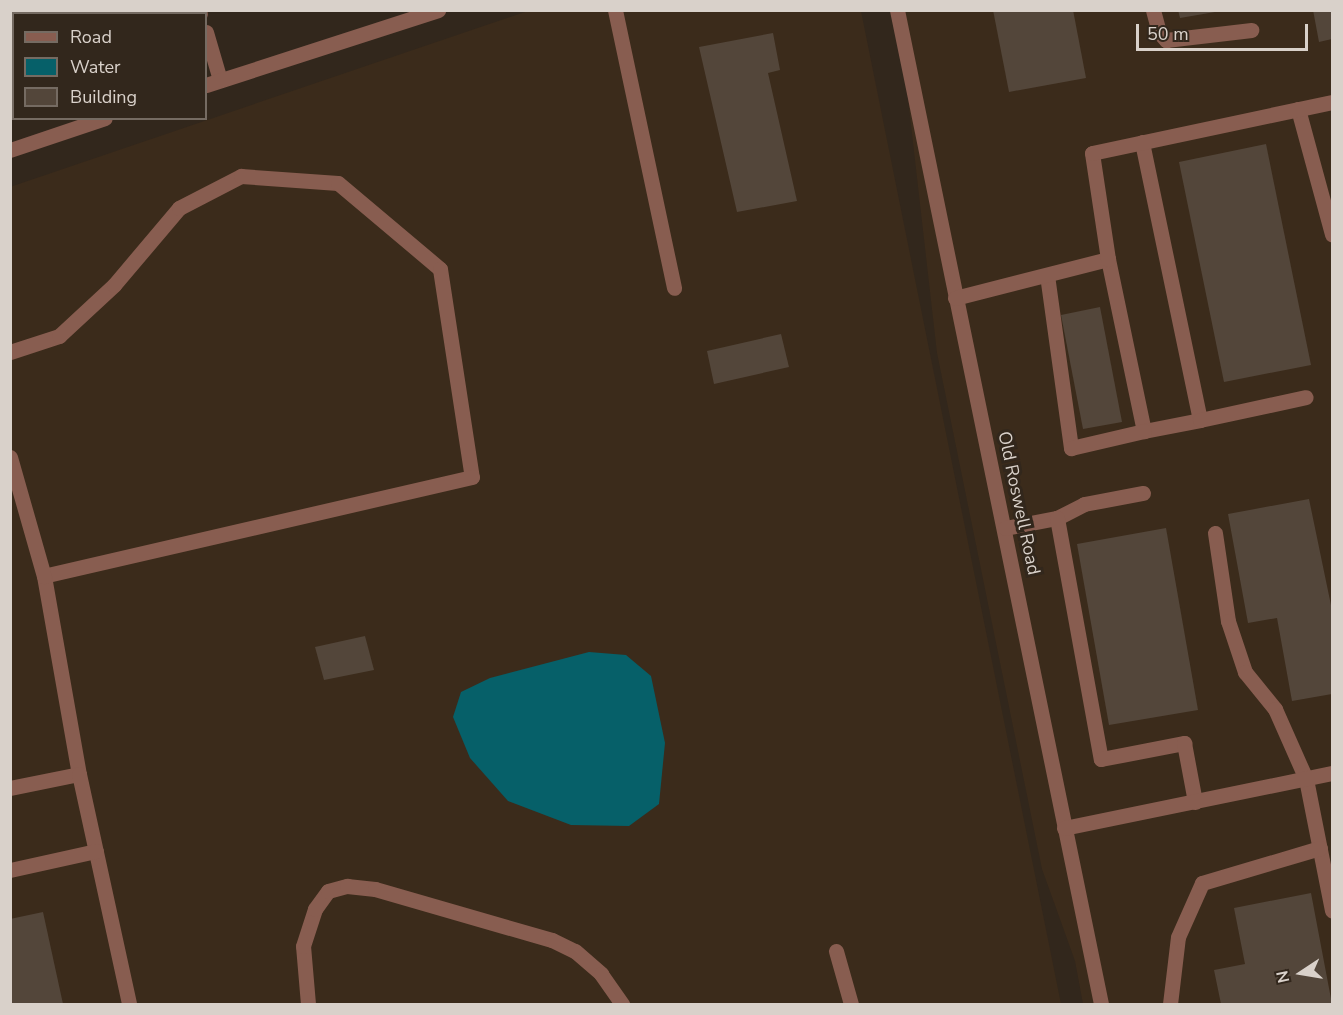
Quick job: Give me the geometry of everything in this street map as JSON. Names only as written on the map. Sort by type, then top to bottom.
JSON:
[{"type":"street","points":[[207,39],[213,82],[419,13],[438,10]]},
{"type":"street","points":[[615,10],[674,288]]},
{"type":"street","name":"Old Roswell Road","points":[[897,10],[1101,1005]]},
{"type":"street","points":[[1153,10],[1159,32],[1166,40],[1251,30]]},
{"type":"street","points":[[1144,431],[1108,259],[1092,153],[1332,102]]},
{"type":"street","points":[[1298,109],[1332,234]]},
{"type":"street","points":[[10,150],[99,120]]},
{"type":"street","points":[[1142,142],[1200,420]]},
{"type":"street","points":[[10,352],[59,336],[114,285],[179,208],[241,176],[338,183],[440,269],[472,477],[44,576]]},
{"type":"street","points":[[955,298],[1108,259]]},
{"type":"street","points":[[1047,275],[1071,448],[1306,396]]},
{"type":"street","points":[[10,457],[44,576],[79,774],[129,1005]]},
{"type":"street","points":[[1005,528],[1057,518],[1084,504],[1143,493]]},
{"type":"street","points":[[1057,518],[1101,759],[1184,743],[1195,801]]},
{"type":"street","points":[[1215,533],[1228,621],[1245,672],[1275,709],[1306,778],[1332,910]]},
{"type":"street","points":[[1064,828],[1332,773]]},
{"type":"street","points":[[10,788],[79,774]]},
{"type":"street","points":[[1170,1005],[1178,937],[1202,883],[1320,849]]},
{"type":"street","points":[[10,870],[96,851]]},
{"type":"street","points":[[308,1005],[303,946],[315,909],[328,891],[347,886],[375,889],[552,940],[575,951],[601,974],[622,1004]]},
{"type":"street","points":[[836,951],[851,1005]]},
{"type":"shaded area","points":[[528,11],[861,11],[1061,1004],[11,1004],[10,187]]},
{"type":"shaded area","points":[[898,11],[1332,11],[1332,1004],[1083,1004],[1075,961],[1042,869],[937,353]]},
{"type":"water","points":[[589,652],[626,655],[651,676],[665,743],[659,804],[629,826],[571,825],[508,801],[470,758],[453,717],[461,692],[490,678]]},
{"type":"building","points":[[993,10],[1073,10],[1086,78],[1009,92]]},
{"type":"building","points":[[1178,10],[1215,10],[1215,12],[1180,18]]},
{"type":"building","points":[[1313,10],[1332,10],[1332,39],[1319,42]]},
{"type":"building","points":[[773,33],[780,70],[768,73],[797,201],[737,212],[699,47]]},
{"type":"building","points":[[1266,144],[1311,365],[1224,382],[1179,162]]},
{"type":"building","points":[[1100,307],[1122,422],[1083,429],[1061,315]]},
{"type":"building","points":[[781,334],[789,367],[714,384],[707,351]]},
{"type":"building","points":[[1309,499],[1332,610],[1332,694],[1292,701],[1277,618],[1248,623],[1228,514]]},
{"type":"building","points":[[1166,528],[1198,710],[1109,725],[1077,544]]},
{"type":"building","points":[[365,636],[374,670],[324,680],[315,647]]},
{"type":"building","points":[[1311,893],[1332,1004],[1221,1004],[1214,970],[1245,964],[1234,908]]},
{"type":"building","points":[[43,912],[63,1004],[10,1004],[10,919]]}]
